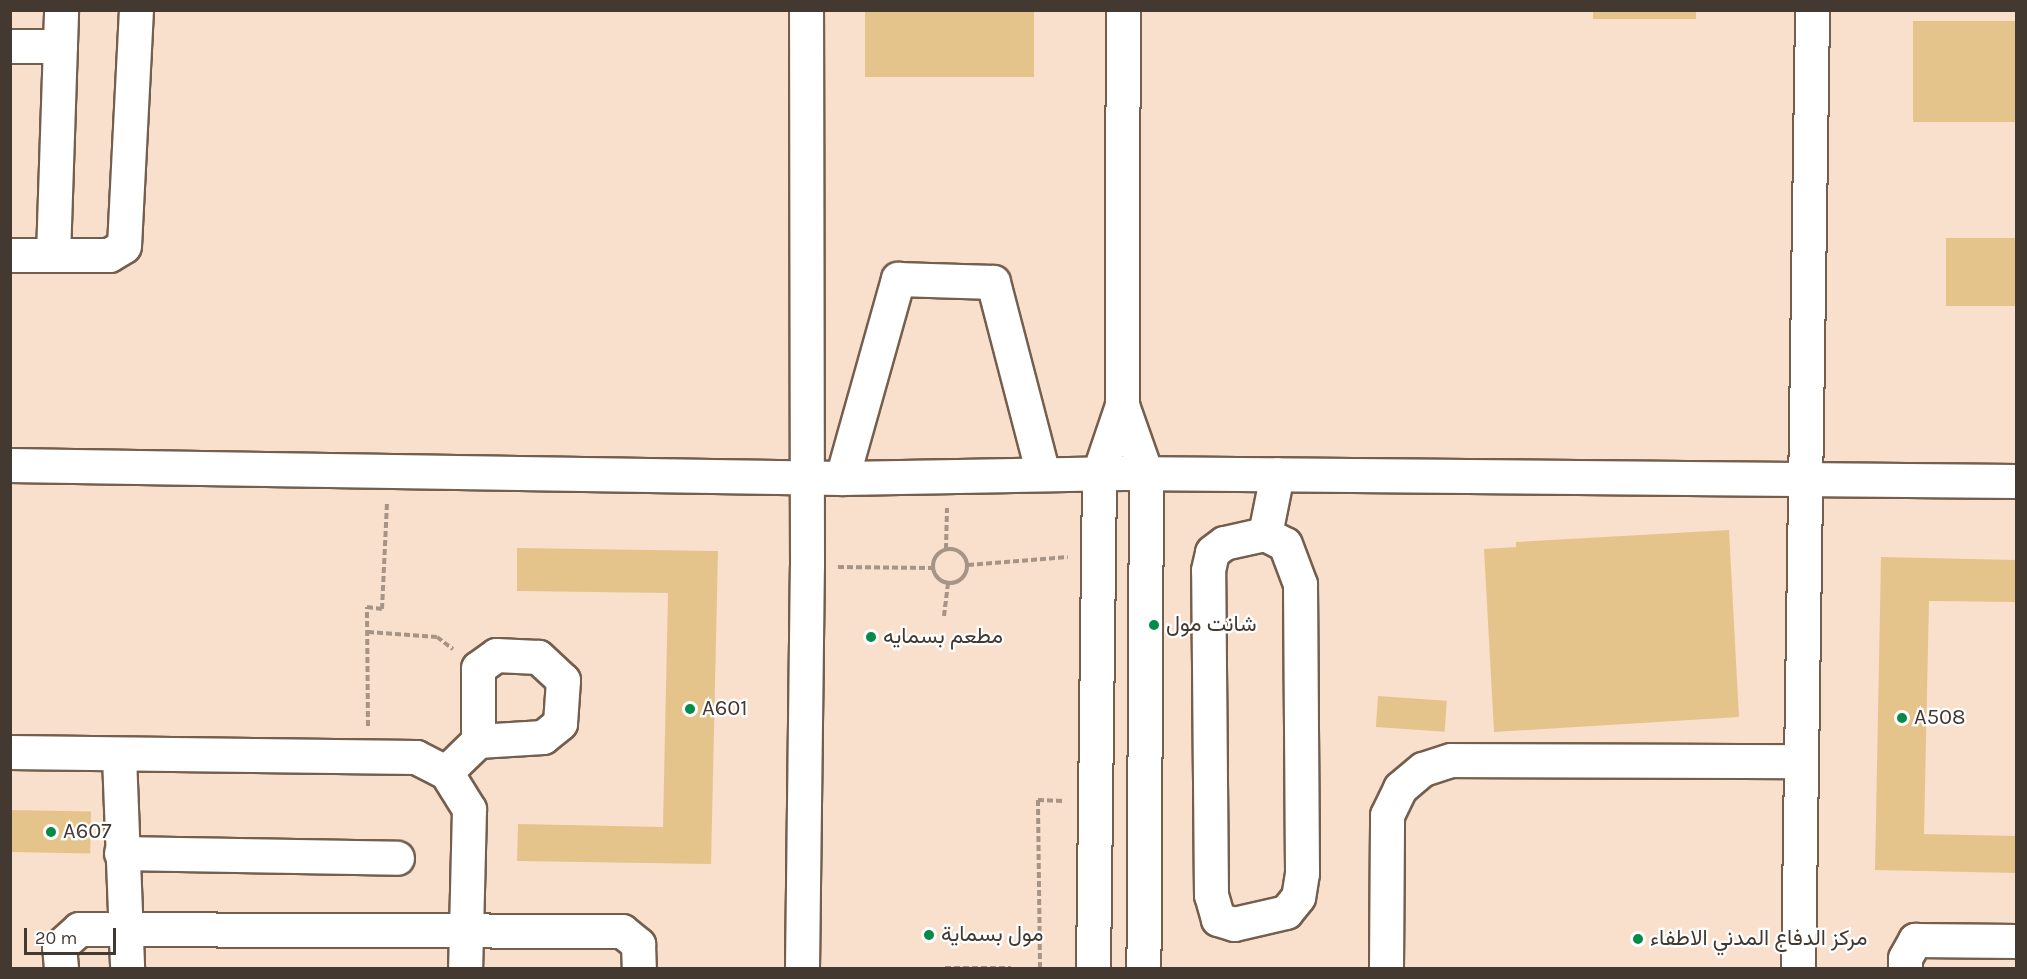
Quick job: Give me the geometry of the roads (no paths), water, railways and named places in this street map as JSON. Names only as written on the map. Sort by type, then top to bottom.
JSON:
[{"type":"street","points":[[52,255],[61,10]]},
{"type":"street","points":[[10,255],[109,255],[124,246],[136,10]]},
{"type":"street","points":[[802,969],[807,566],[806,10]]},
{"type":"street","points":[[1092,969],[1100,473],[1122,405],[1123,10]]},
{"type":"street","points":[[1798,969],[1803,477],[1812,10]]},
{"type":"street","points":[[10,46],[60,46]]},
{"type":"street","points":[[842,478],[898,279],[993,282],[1043,474]]},
{"type":"street","points":[[1122,405],[1146,473],[1143,969]]},
{"type":"street","points":[[10,465],[842,478],[1146,473],[1803,477],[2016,481]]},
{"type":"street","points":[[1265,534],[1277,474]]},
{"type":"street","points":[[1265,534],[1285,544],[1300,584],[1302,873],[1299,897],[1286,912],[1234,924],[1218,919],[1211,895],[1208,570],[1212,552],[1224,543],[1265,534]]},
{"type":"street","points":[[446,772],[478,741],[543,737],[560,723],[563,680],[537,657],[496,655],[478,668],[478,741]]},
{"type":"street","points":[[10,752],[119,756],[416,757],[446,772],[469,809],[465,969]]},
{"type":"street","points":[[119,756],[121,853],[127,932],[126,969]]},
{"type":"street","points":[[1386,969],[1387,815],[1400,788],[1423,769],[1451,760],[1800,761]]},
{"type":"street","points":[[121,853],[398,858]]},
{"type":"street","points":[[61,969],[59,947],[79,929],[127,932],[622,931],[638,944],[639,969]]},
{"type":"street","points":[[1905,969],[1905,958],[1915,940],[2016,941]]},
{"type":"place","name":"شانت مول","points":[[1154,625]]},
{"type":"place","name":"مطعم بسمايه","points":[[871,637]]},
{"type":"place","name":"A601","points":[[690,709]]},
{"type":"place","name":"A508","points":[[1902,718]]},
{"type":"place","name":"A607","points":[[51,832]]},
{"type":"place","name":"مول بسماية","points":[[929,935]]},
{"type":"place","name":"مركز الدفاع المدني الاطفاء","points":[[1638,939]]}]
